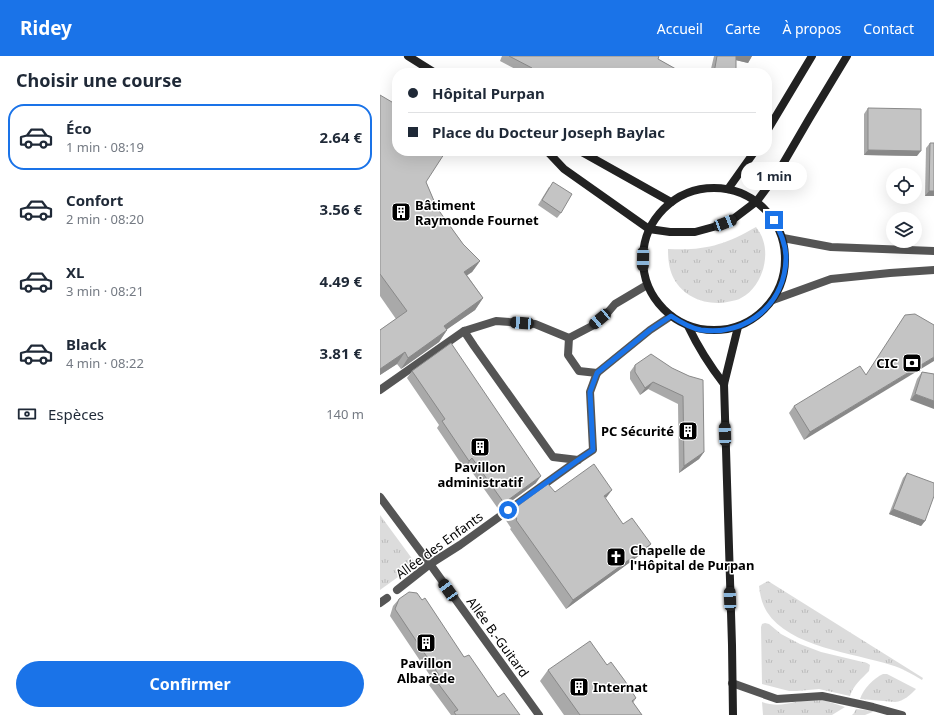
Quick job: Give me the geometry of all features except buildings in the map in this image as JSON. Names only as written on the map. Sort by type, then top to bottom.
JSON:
[{"type":"main road","points":[[408,56],[427,68]]},
{"type":"main road","points":[[772,123],[812,56]]},
{"type":"main road","points":[[552,156],[564,169],[649,229],[670,232],[695,232],[717,226],[732,220],[757,201],[777,174],[847,56]]},
{"type":"main road","points":[[589,156],[671,202]]},
{"type":"main road","points":[[728,189],[751,156]]},
{"type":"main road","points":[[708,188],[728,189],[757,201],[774,220],[783,238],[786,257],[783,280],[774,300],[758,316],[726,330],[700,330],[688,326],[671,316],[657,302],[647,285],[643,268],[643,250],[649,229],[657,216],[671,202],[688,193],[708,188]]},
{"type":"main road","points":[[688,326],[711,368],[724,384]]},
{"type":"main road","points":[[732,715],[724,384],[738,326]]},
{"type":"street","points":[[783,238],[832,247],[934,251]]},
{"type":"street","points":[[774,300],[831,279],[890,272],[934,270]]},
{"type":"street","points":[[380,390],[464,331],[496,321],[535,324],[569,338],[592,326],[615,304],[647,285]]},
{"type":"street","points":[[569,338],[568,355],[579,371],[597,373],[650,330],[671,316]]},
{"type":"street","points":[[464,331],[553,456],[578,460]]},
{"type":"street","name":"Allée des Enfants","points":[[397,590],[430,564],[593,450],[590,392],[597,373]]},
{"type":"street","name":"Allée B.-Guitard","points":[[380,497],[539,715]]},
{"type":"street","points":[[380,604],[387,598]]},
{"type":"street","points":[[732,683],[776,699],[822,696],[902,715]]},
{"type":"green space","points":[[756,227],[762,237],[765,248],[764,265],[758,281],[748,294],[738,300],[724,303],[707,302],[699,300],[685,292],[674,279],[671,272],[668,249],[693,249],[714,246]]},
{"type":"green space","points":[[380,515],[416,564],[380,590]]},
{"type":"green space","points":[[768,581],[923,678],[922,680],[895,666],[823,647],[790,633],[777,624],[764,606],[759,586]]},
{"type":"green space","points":[[762,624],[769,624],[781,634],[800,644],[821,652],[867,663],[870,665],[869,671],[855,686],[850,696],[819,689],[789,691],[762,684],[761,627]]},
{"type":"green space","points":[[883,674],[887,674],[916,689],[904,699],[895,702],[860,699],[869,684]]},
{"type":"green space","points":[[815,699],[845,707],[832,715],[763,715],[762,702],[776,705]]},
{"type":"green space","points":[[856,709],[875,711],[865,715],[852,715]]},
{"type":"place","name":"Bâtiment Raymonde Fournet","points":[[401,212]]},
{"type":"place","name":"CIC","points":[[912,363]]},
{"type":"place","name":"PC Sécurité","points":[[688,431]]},
{"type":"place","name":"Pavillon administratif","points":[[480,447]]},
{"type":"place","name":"Chapelle de l'Hôpital de Purpan","points":[[616,557]]},
{"type":"place","name":"Pavillon Albarède","points":[[426,643]]},
{"type":"place","name":"Internat","points":[[579,687]]},
{"type":"route","points":[[508,510],[593,450],[590,392],[597,373],[650,330],[671,316],[688,326],[700,330],[726,330],[758,316],[774,300],[783,280],[786,257],[783,238],[774,220]]}]
